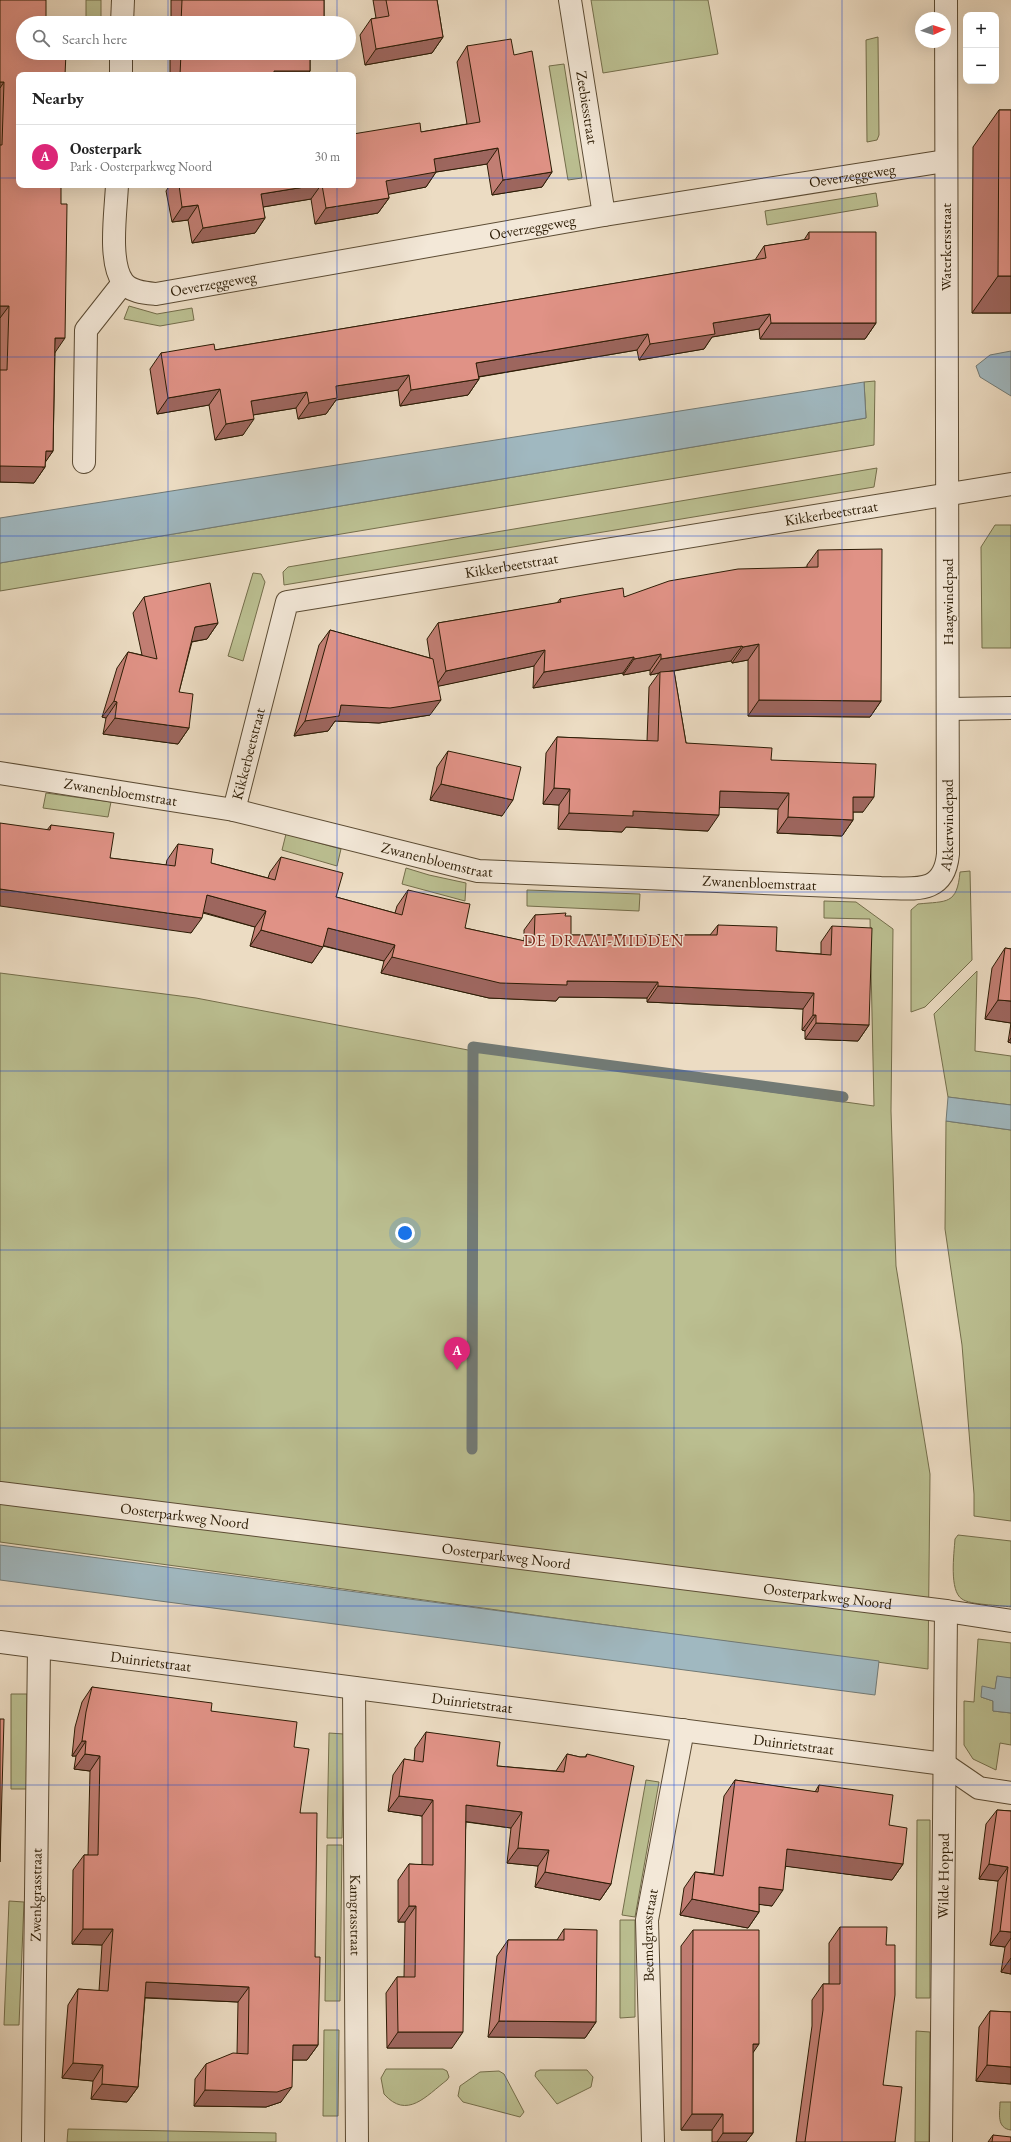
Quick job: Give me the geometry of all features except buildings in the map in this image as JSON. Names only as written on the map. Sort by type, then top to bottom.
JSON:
[{"type":"street","points":[[122,16],[123,0]]},
{"type":"street","name":"Zeebiesstraat","points":[[570,0],[604,215]]},
{"type":"street","name":"Waterkersstraat","points":[[946,0],[945,161],[948,495]]},
{"type":"street","points":[[121,60],[121,72]]},
{"type":"street","name":"Oeverzeggeweg","points":[[123,283],[140,293],[156,294],[604,215],[945,161]]},
{"type":"street","points":[[84,462],[86,330],[123,283],[117,266],[115,250],[117,188]]},
{"type":"street","points":[[948,495],[1011,484]]},
{"type":"street","name":"Haagwindepad","points":[[948,495],[949,709]]},
{"type":"street","name":"Kikkerbeetstraat","points":[[234,810],[287,602],[948,495]]},
{"type":"street","points":[[949,709],[1011,708]]},
{"type":"street","name":"Akkerwindepad","points":[[881,888],[923,888],[934,884],[942,875],[947,865],[949,709]]},
{"type":"street","name":"Zwanenbloemstraat","points":[[0,773],[234,810],[478,871],[881,888]]},
{"type":"street","name":"Oosterparkweg Noord","points":[[0,1493],[946,1611],[1011,1622]]},
{"type":"street","name":"Wilde Hoppad","points":[[940,2142],[946,1611]]},
{"type":"street","name":"Duinrietstraat","points":[[0,1642],[944,1764]]},
{"type":"street","name":"Zwenkgrasstraat","points":[[33,2142],[39,1647]]},
{"type":"street","name":"Kamgrasstraat","points":[[354,1688],[358,2142]]},
{"type":"street","name":"Beemdgrasstraat","points":[[653,2142],[648,1920],[683,1730]]},
{"type":"street","points":[[944,1764],[979,1788],[1011,1793]]},
{"type":"green space","points":[[86,0],[101,0],[101,16],[86,16]]},
{"type":"green space","points":[[591,0],[708,0],[718,54],[603,73]]},
{"type":"green space","points":[[878,37],[879,135],[877,140],[867,142],[866,40]]},
{"type":"green space","points":[[564,64],[582,178],[568,180],[549,66]]},
{"type":"green space","points":[[876,193],[878,206],[767,225],[765,211]]},
{"type":"green space","points":[[129,306],[157,314],[192,308],[194,320],[160,326],[124,319]]},
{"type":"green space","points":[[875,381],[874,445],[0,591],[0,563],[866,418],[864,382]]},
{"type":"green space","points":[[877,468],[874,487],[284,585],[283,572],[288,567]]},
{"type":"green space","points":[[995,525],[1011,525],[1011,648],[982,648],[981,547]]},
{"type":"green space","points":[[253,573],[261,574],[265,582],[243,661],[228,656]]},
{"type":"green space","points":[[46,793],[111,802],[108,817],[43,808]]},
{"type":"green space","points":[[286,834],[341,849],[337,866],[282,850]]},
{"type":"green space","points":[[406,868],[429,875],[466,883],[465,901],[402,884]]},
{"type":"green space","points":[[970,871],[972,960],[925,1007],[911,1012],[911,910],[918,904],[949,899],[953,896],[959,883],[960,872]]},
{"type":"green space","points":[[527,890],[640,894],[639,911],[527,906]]},
{"type":"green space","points":[[824,901],[856,902],[893,929],[891,1111],[896,1266],[930,1474],[928,1669],[0,1542],[0,973],[196,998],[468,1050],[874,1106],[870,919],[824,918]]},
{"type":"green space","points":[[977,971],[975,1051],[1011,1056],[1011,1105],[948,1097],[934,1014]]},
{"type":"green space","points":[[946,1121],[1011,1130],[1011,1521],[974,1516],[974,1494],[962,1345],[945,1229]]},
{"type":"green space","points":[[958,1535],[1011,1541],[1011,1607],[966,1601],[958,1595],[955,1588],[953,1562],[955,1539]]},
{"type":"green space","points":[[978,1639],[1011,1643],[1011,1678],[997,1677],[995,1690],[981,1697],[993,1701],[993,1711],[1011,1713],[1011,1745],[1000,1743],[996,1770],[973,1759],[964,1745],[964,1701],[974,1702]]},
{"type":"green space","points":[[11,1694],[27,1694],[27,1789],[11,1789]]},
{"type":"green space","points":[[329,1733],[344,1734],[342,1838],[327,1838]]},
{"type":"green space","points":[[646,1780],[659,1782],[635,1917],[622,1915]]},
{"type":"green space","points":[[917,1820],[930,1820],[930,1998],[916,1998]]},
{"type":"green space","points":[[327,1845],[342,1845],[340,2001],[325,2001]]},
{"type":"green space","points":[[9,1901],[24,1902],[19,2025],[4,2025]]},
{"type":"green space","points":[[620,1920],[635,1920],[635,2017],[620,2018]]},
{"type":"green space","points":[[324,2030],[339,2030],[338,2116],[323,2116]]},
{"type":"green space","points":[[916,2031],[930,2032],[929,2142],[915,2142]]},
{"type":"green space","points":[[386,2069],[443,2069],[447,2071],[449,2077],[432,2093],[416,2103],[401,2105],[392,2102],[384,2094],[381,2078]]},
{"type":"green space","points":[[540,2070],[587,2070],[593,2077],[591,2087],[557,2104],[535,2076],[536,2072]]},
{"type":"green space","points":[[499,2071],[504,2074],[524,2112],[520,2117],[463,2102],[458,2096],[460,2086],[480,2072]]},
{"type":"green space","points":[[1000,2102],[1011,2102],[1011,2130],[1006,2129],[1001,2123]]},
{"type":"green space","points":[[68,2129],[276,2133],[276,2142],[67,2142]]},
{"type":"water","points":[[1011,351],[1011,396],[980,377],[976,366],[990,355]]},
{"type":"water","points":[[864,382],[866,418],[0,563],[0,518]]},
{"type":"water","points":[[948,1097],[1011,1105],[1011,1130],[946,1121]]},
{"type":"water","points":[[0,1545],[879,1661],[875,1695],[0,1580]]},
{"type":"water","points":[[997,1676],[1011,1678],[1011,1713],[993,1711],[993,1701],[981,1697],[982,1686],[995,1689]]},
{"type":"waterway","points":[[472,1449],[473,1047],[843,1097]]},
{"type":"place","name":"Oosterpark","points":[[457,1370]]},
{"type":"district","name":"DE DRAAI-MIDDEN","points":[[604,940]]}]
